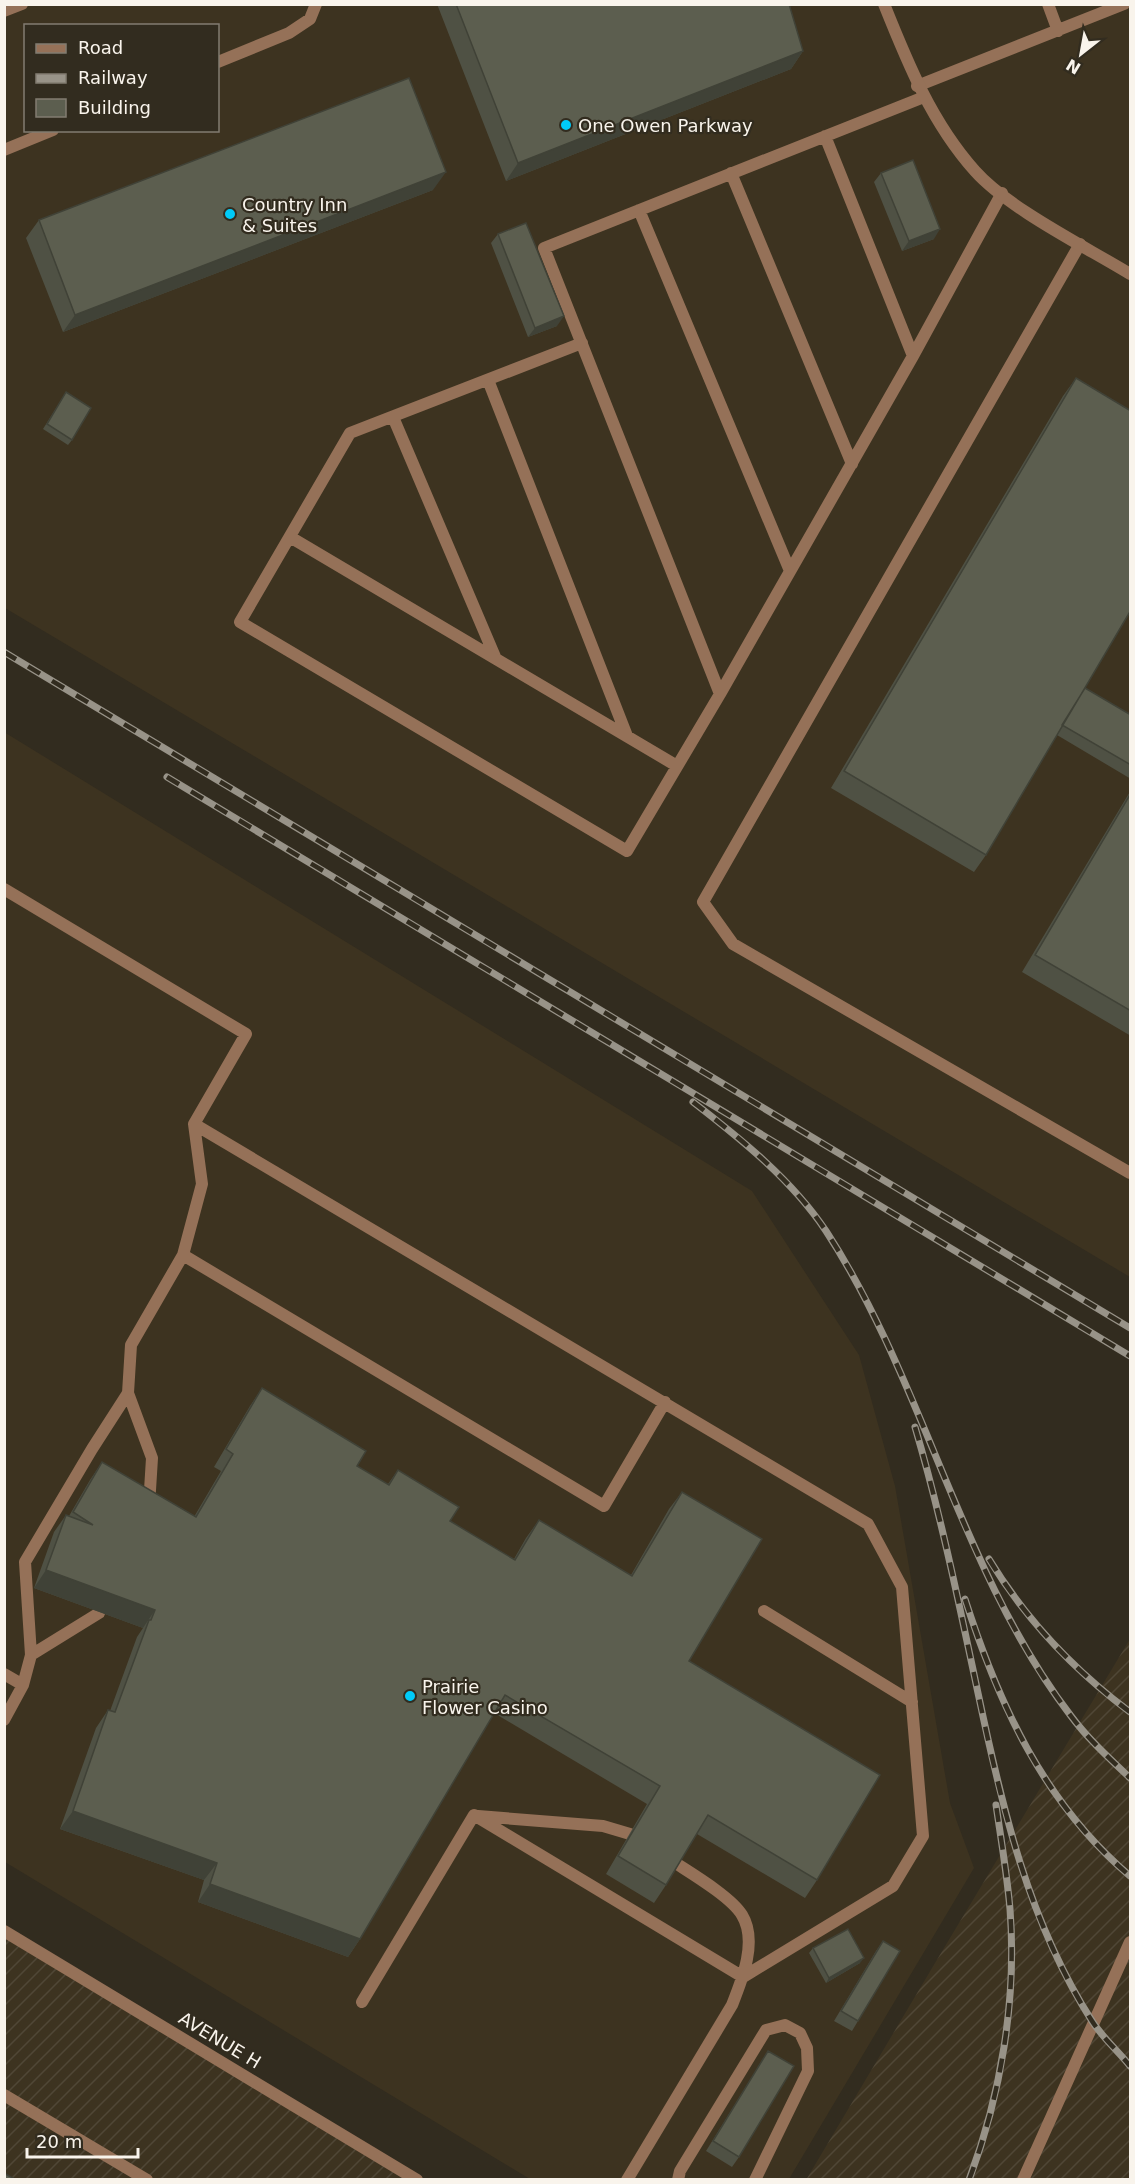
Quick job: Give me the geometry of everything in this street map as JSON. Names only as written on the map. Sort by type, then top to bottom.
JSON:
[{"type":"street","points":[[4,11],[22,4]]},
{"type":"street","points":[[219,62],[289,33],[310,19],[316,4]]},
{"type":"street","points":[[884,4],[917,86],[945,132],[976,172],[1002,193],[1131,274]]},
{"type":"street","points":[[1048,4],[1059,31]]},
{"type":"street","points":[[917,86],[1124,4]]},
{"type":"street","points":[[720,694],[544,248],[924,97]]},
{"type":"street","points":[[4,150],[48,132]]},
{"type":"street","points":[[825,136],[913,356]]},
{"type":"street","points":[[731,173],[852,464]]},
{"type":"street","points":[[582,344],[350,433],[240,622],[627,851],[852,464],[1002,193]]},
{"type":"street","points":[[639,210],[790,571]]},
{"type":"street","points":[[1080,244],[703,902],[733,944],[1131,1173]]},
{"type":"street","points":[[488,380],[627,736]]},
{"type":"street","points":[[393,417],[496,659]]},
{"type":"street","points":[[290,537],[677,766]]},
{"type":"street","points":[[4,889],[246,1034],[194,1124],[202,1184],[183,1255],[131,1345],[128,1393],[153,1458],[149,1510]]},
{"type":"street","points":[[194,1124],[868,1524],[902,1587],[923,1836],[893,1886],[743,1977]]},
{"type":"street","points":[[183,1255],[604,1506],[665,1402]]},
{"type":"street","points":[[4,1720],[23,1685],[31,1655],[25,1562],[128,1393]]},
{"type":"street","points":[[764,1611],[912,1702]]},
{"type":"street","points":[[31,1655],[99,1613]]},
{"type":"street","points":[[4,1674],[23,1685]]},
{"type":"street","points":[[474,1815],[743,1977]]},
{"type":"street","points":[[474,1815],[603,1826],[630,1834]]},
{"type":"street","points":[[362,2002],[474,1815]]},
{"type":"street","points":[[627,2180],[732,2005],[743,1977],[749,1941],[742,1915],[706,1882],[677,1864]]},
{"type":"street","name":"AVENUE H","points":[[4,1931],[417,2180]]},
{"type":"street","points":[[1023,2180],[1131,1942]]},
{"type":"street","points":[[678,2180],[680,2171],[766,2030],[785,2025],[801,2033],[807,2048],[808,2071],[755,2180]]},
{"type":"street","points":[[4,2095],[147,2180]]},
{"type":"shaded area","points":[[5,5],[1130,5],[1130,1277],[5,608]]},
{"type":"shaded area","points":[[4,732],[752,1191],[859,1355],[895,1486],[950,1803],[974,1868],[789,2179],[530,2179],[5,1862]]},
{"type":"shaded area","points":[[1130,1639],[1130,2179],[806,2180],[938,1958]]},
{"type":"shaded area","points":[[5,1926],[425,2179],[5,2179]]},
{"type":"building","name":"One Owen Parkway","points":[[456,4],[789,4],[803,51],[518,163]]},
{"type":"building","name":"Country Inn & Suites","points":[[409,78],[446,172],[75,315],[39,220]]},
{"type":"building","points":[[913,160],[940,229],[909,241],[881,173]]},
{"type":"building","points":[[526,223],[564,316],[535,328],[498,234]]},
{"type":"building","points":[[1076,378],[1131,411],[1131,610],[986,855],[844,771]]},
{"type":"building","points":[[66,392],[91,408],[72,440],[47,424]]},
{"type":"building","points":[[1085,688],[1131,715],[1131,765],[1062,725]]},
{"type":"building","points":[[1131,793],[1131,1011],[1035,955]]},
{"type":"building","name":"Prairie Flower Casino","points":[[262,1388],[366,1451],[357,1466],[389,1485],[398,1470],[459,1507],[450,1521],[515,1560],[539,1520],[632,1576],[682,1492],[762,1539],[689,1661],[880,1775],[817,1880],[708,1815],[666,1885],[618,1856],[660,1786],[505,1695],[360,1939],[210,1884],[217,1863],[73,1811],[108,1710],[115,1712],[149,1620],[155,1610],[46,1570],[66,1515],[93,1525],[73,1512],[102,1462],[196,1517],[233,1454],[226,1449]]},
{"type":"building","points":[[848,1929],[864,1958],[829,1978],[813,1948]]},
{"type":"building","points":[[883,1941],[900,1951],[858,2021],[841,2011]]},
{"type":"building","points":[[768,2051],[794,2066],[739,2157],[713,2141]]},
{"type":"building","points":[[4,2173],[16,2180],[4,2180]]},
{"type":"railway","points":[[4,652],[1130,1328]]},
{"type":"railway","points":[[167,777],[1130,1356]]},
{"type":"railway","points":[[693,1102],[765,1161],[798,1195],[826,1231],[860,1290],[890,1351],[971,1539],[1000,1600],[1033,1660],[1071,1716],[1130,1778]]},
{"type":"railway","points":[[915,1427],[949,1560],[997,1778],[1020,1862],[1034,1903],[1070,1983],[1096,2027],[1130,2066]]},
{"type":"railway","points":[[989,1559],[1019,1603],[1052,1643],[1109,1696],[1130,1712]]},
{"type":"railway","points":[[965,1599],[993,1677],[1028,1750],[1073,1817],[1130,1876]]},
{"type":"railway","points":[[969,2180],[998,2081],[1009,2012],[1012,1943],[1010,1909],[996,1805]]},
{"type":"place","name":"One Owen Parkway","points":[[566,125]]},
{"type":"place","name":"Country Inn & Suites","points":[[230,214]]},
{"type":"place","name":"Prairie Flower Casino","points":[[410,1696]]}]
